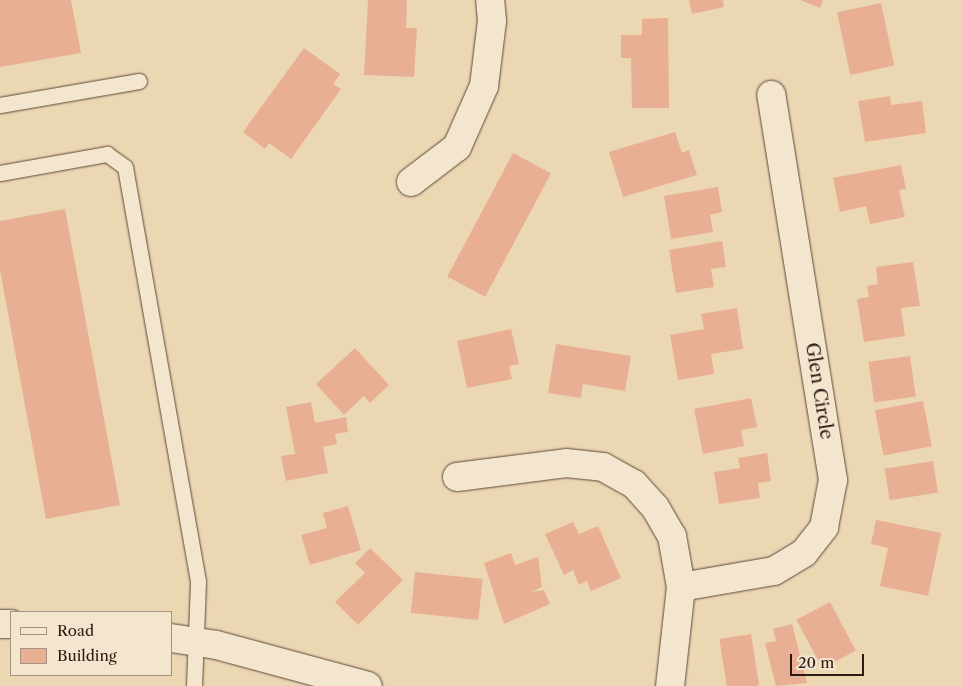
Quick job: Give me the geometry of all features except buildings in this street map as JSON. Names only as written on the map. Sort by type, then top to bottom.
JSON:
[{"type":"street","points":[[411,182],[457,148],[484,86],[492,21],[490,0]]},
{"type":"street","name":"Glen Circle","points":[[681,587],[774,571],[804,553],[824,528],[833,480],[772,94]]},
{"type":"street","points":[[457,477],[566,462],[603,467],[634,484],[655,507],[672,536],[681,587],[670,686]]},
{"type":"street","points":[[182,640],[368,686]]},
{"type":"lane","points":[[0,105],[140,81]]},
{"type":"lane","points":[[0,173],[106,154],[125,167],[198,582],[182,640],[194,686]]}]
